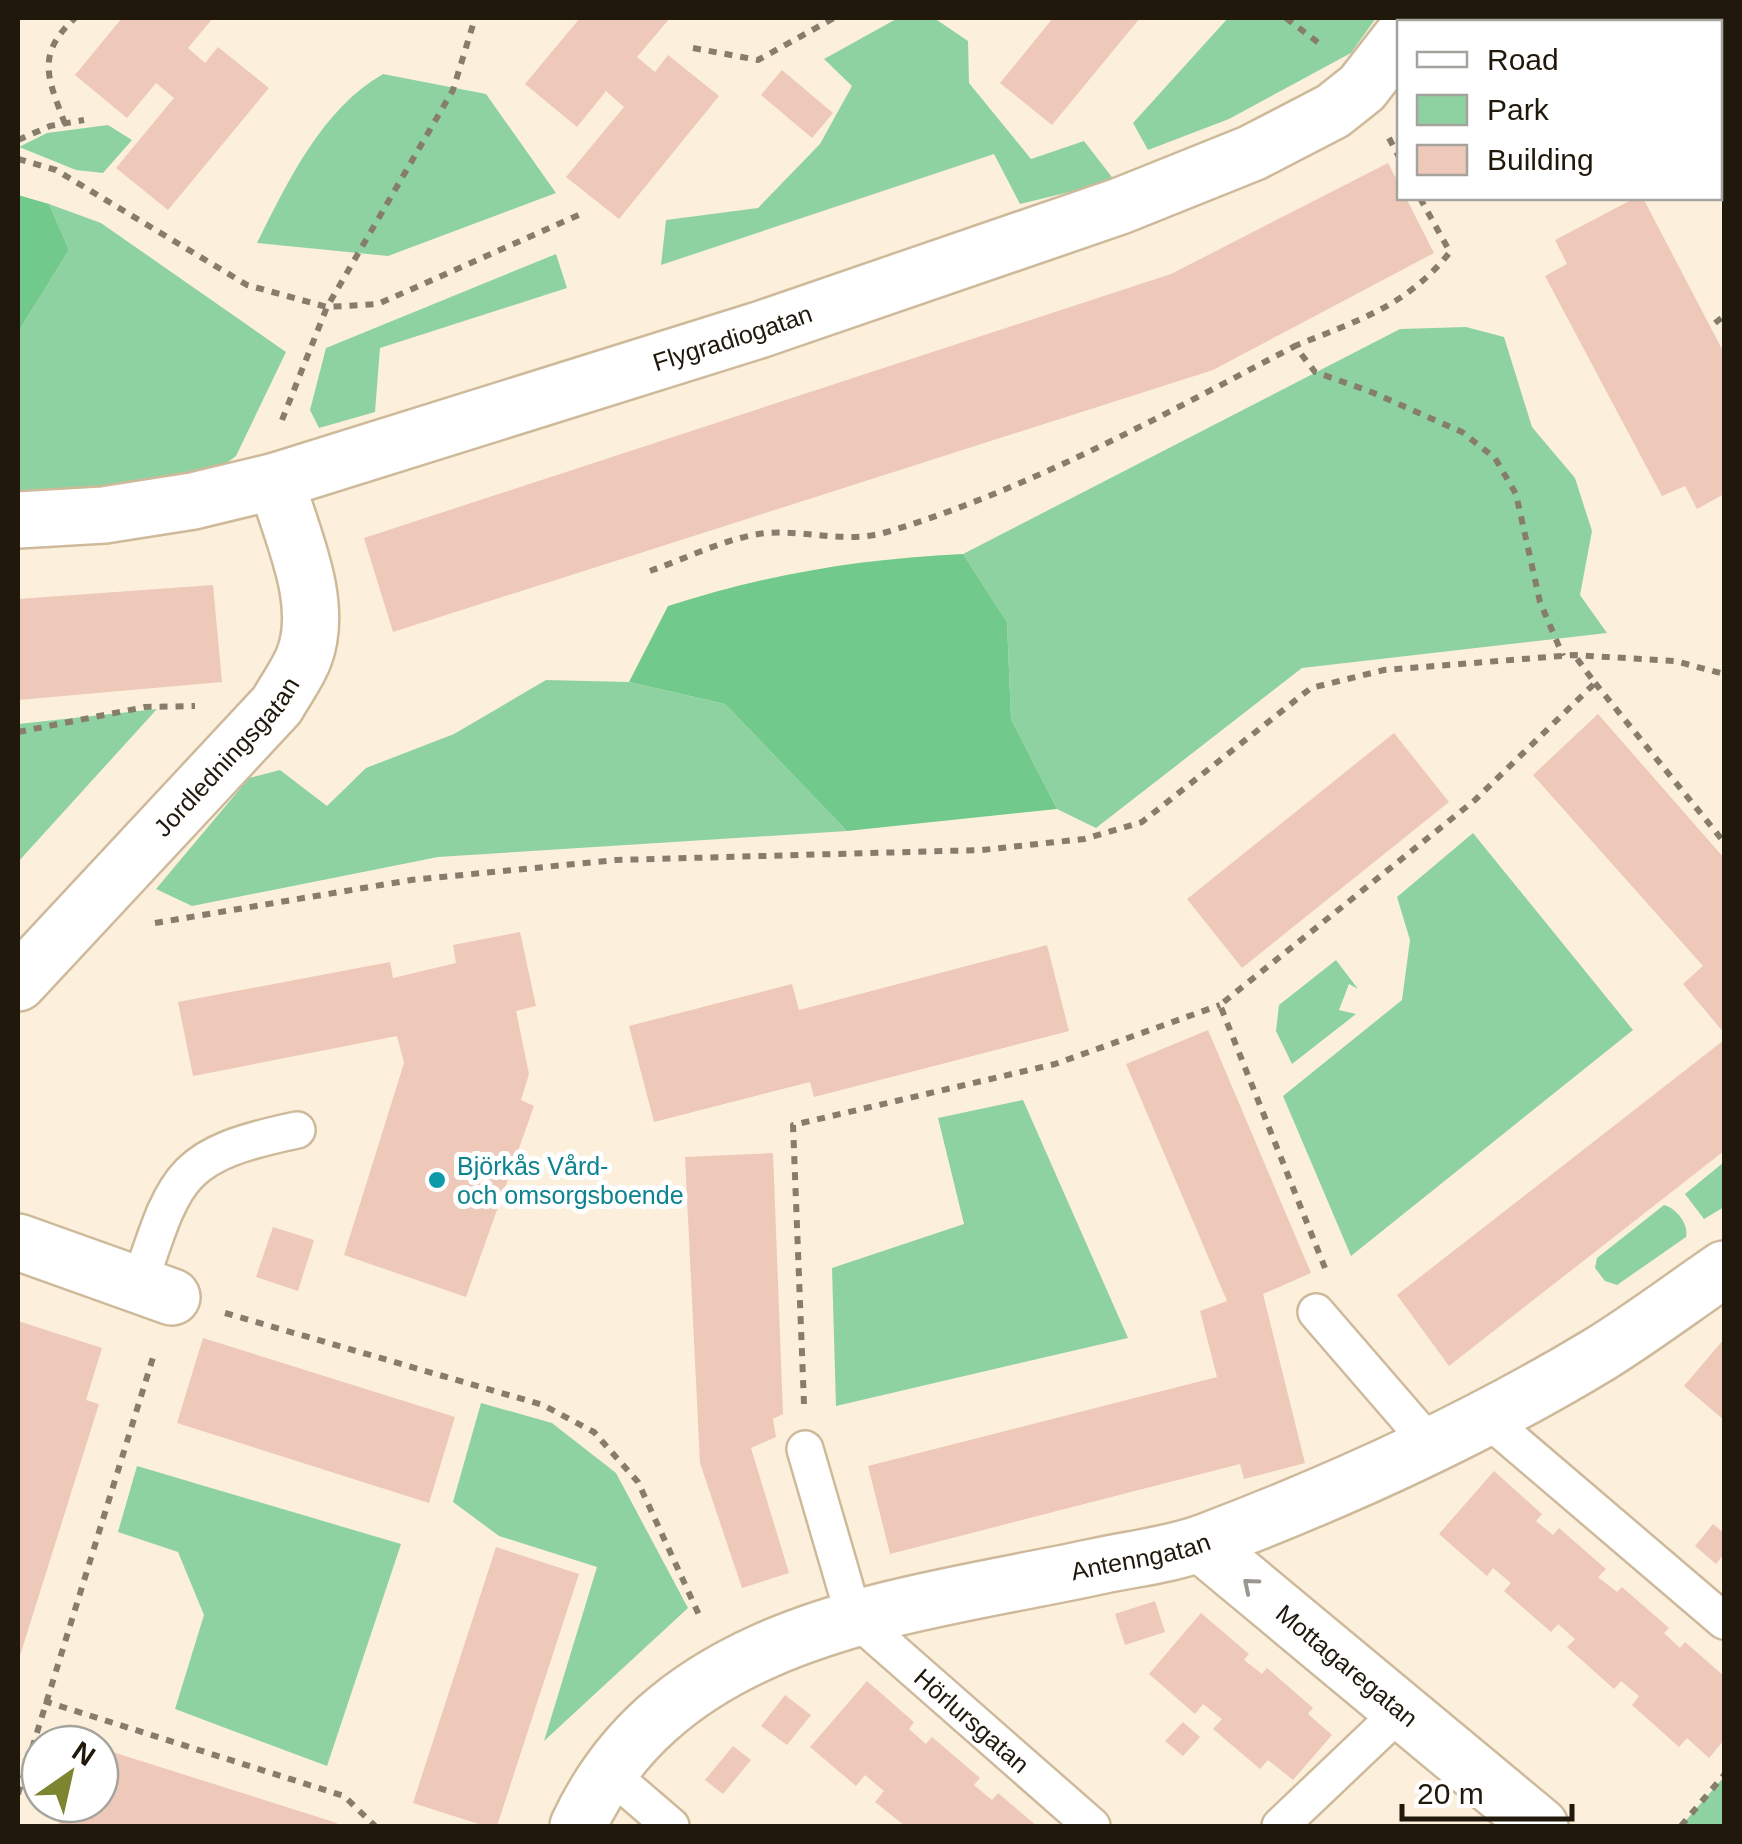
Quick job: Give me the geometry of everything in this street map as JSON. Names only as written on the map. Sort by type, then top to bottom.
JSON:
[{"type":"street","name":"Flygradiogatan","points":[[18,520],[140,510],[276,481],[759,330],[1120,206],[1252,153],[1333,111],[1362,88],[1397,43]]},
{"type":"street","name":"Jordledningsgatan","points":[[18,983],[277,705],[304,657],[310,625],[309,597],[276,481]]},
{"type":"street","points":[[18,1242],[155,1291]]},
{"type":"street","name":"Antenngatan","points":[[578,1826],[607,1771],[657,1716],[728,1665],[854,1617],[1201,1544],[1431,1445],[1600,1354],[1724,1269]]},
{"type":"street","name":"Mottagaregatan","points":[[1201,1544],[1540,1826]]},
{"type":"lane","points":[[155,1291],[164,1210],[192,1167],[234,1143],[297,1130]]},
{"type":"lane","points":[[1316,1312],[1431,1445]]},
{"type":"lane","points":[[1484,1416],[1724,1621]]},
{"type":"lane","points":[[806,1449],[854,1617]]},
{"type":"lane","name":"Hörlursgatan","points":[[854,1617],[1092,1826]]},
{"type":"lane","points":[[1280,1826],[1402,1710]]},
{"type":"lane","points":[[607,1771],[671,1826]]},
{"type":"path","points":[[65,124],[47,74],[48,59],[53,42],[75,18]]},
{"type":"path","points":[[276,481],[278,430],[327,307],[453,90],[475,18]]},
{"type":"path","points":[[693,48],[758,60],[834,18]]},
{"type":"path","points":[[18,140],[84,120]]},
{"type":"path","points":[[18,160],[56,170],[247,285],[327,307],[378,304],[582,214]]},
{"type":"path","points":[[650,570],[764,533],[842,539],[882,534],[1106,445],[1295,346],[1397,304],[1427,281],[1450,252],[1421,200]]},
{"type":"path","points":[[1715,323],[1724,316]]},
{"type":"path","points":[[1295,346],[1315,372],[1370,390],[1462,432],[1495,458],[1516,494],[1540,602],[1564,656]]},
{"type":"path","points":[[1574,655],[1724,842]]},
{"type":"path","points":[[101,894],[114,914],[150,924],[411,880],[616,860],[982,850],[1084,839],[1142,822],[1311,688],[1384,670],[1574,655],[1675,661],[1724,674]]},
{"type":"path","points":[[806,1449],[793,1125],[1055,1064],[1220,1004],[1475,800],[1596,683]]},
{"type":"path","points":[[18,732],[144,707],[277,705]]},
{"type":"path","points":[[1220,1004],[1325,1268],[1316,1312]]},
{"type":"path","points":[[18,1794],[155,1291],[542,1405],[594,1432],[638,1482],[703,1616]]},
{"type":"path","points":[[44,1701],[344,1796],[375,1826]]},
{"type":"path","points":[[1681,1826],[1724,1775]]},
{"type":"green space","points":[[898,18],[934,18],[968,41],[969,83],[1031,159],[1084,141],[1115,181],[1020,204],[994,154],[661,265],[666,220],[758,208],[820,144],[852,86],[824,59]]},
{"type":"green space","points":[[1228,18],[1376,18],[1351,53],[1229,119],[1148,150],[1133,123]]},
{"type":"green space","points":[[383,74],[486,94],[556,193],[388,256],[257,243],[294,172],[324,127],[342,106]]},
{"type":"green space","points":[[108,125],[132,140],[103,173],[76,170],[19,147],[47,133]]},
{"type":"green space","points":[[18,195],[49,204],[69,250],[18,332]]},
{"type":"green space","points":[[49,204],[101,223],[286,352],[236,456],[185,495],[18,504],[18,332],[69,250]]},
{"type":"green space","points":[[556,254],[567,288],[380,348],[375,412],[319,428],[310,410],[326,348]]},
{"type":"green space","points":[[1466,327],[1504,337],[1532,427],[1575,478],[1592,531],[1580,595],[1607,633],[1302,668],[1096,828],[1057,809],[1011,719],[1007,622],[963,554],[1400,329]]},
{"type":"green space","points":[[963,554],[1007,622],[1011,719],[1057,809],[847,831],[725,704],[629,682],[668,606],[814,570]]},
{"type":"green space","points":[[546,680],[629,682],[725,704],[847,831],[438,857],[192,906],[156,889],[249,778],[280,770],[327,806],[366,768],[454,734]]},
{"type":"green space","points":[[157,709],[18,862],[18,724]]},
{"type":"green space","points":[[1473,833],[1633,1030],[1351,1256],[1283,1096],[1402,1000],[1410,940],[1397,897]]},
{"type":"green space","points":[[1336,960],[1358,989],[1349,984],[1339,1010],[1356,1014],[1292,1064],[1276,1031],[1279,1005]]},
{"type":"green space","points":[[1023,1100],[1128,1338],[836,1406],[832,1268],[964,1224],[938,1118]]},
{"type":"green space","points":[[1724,1162],[1724,1207],[1704,1219],[1685,1194]]},
{"type":"green space","points":[[1664,1205],[1681,1217],[1686,1237],[1617,1285],[1605,1281],[1595,1268],[1597,1258]]},
{"type":"green space","points":[[481,1403],[552,1423],[616,1473],[688,1608],[544,1741],[597,1567],[499,1536],[453,1502]]},
{"type":"green space","points":[[137,1466],[401,1544],[327,1766],[175,1709],[204,1615],[178,1552],[118,1532]]},
{"type":"green space","points":[[1724,1777],[1724,1826],[1681,1826]]},
{"type":"building","points":[[122,18],[213,18],[188,48],[205,63],[218,47],[269,88],[168,210],[116,168],[174,98],[156,83],[127,118],[75,75]]},
{"type":"building","points":[[580,18],[670,18],[637,57],[655,72],[668,55],[719,96],[619,219],[566,177],[624,107],[606,91],[577,127],[525,84]]},
{"type":"building","points":[[1053,18],[1140,18],[1052,125],[1000,83]]},
{"type":"building","points":[[1724,18],[1724,40],[1722,20],[1532,20]]},
{"type":"building","points":[[782,70],[833,113],[812,138],[761,95]]},
{"type":"building","points":[[1388,163],[1397,180],[1397,200],[1407,200],[1434,253],[1213,370],[393,632],[364,538],[1171,274]]},
{"type":"building","points":[[1631,200],[1644,200],[1724,353],[1724,494],[1697,509],[1685,486],[1662,496],[1545,276],[1567,264],[1555,240]]},
{"type":"building","points":[[213,585],[222,682],[18,700],[18,599]]},
{"type":"building","points":[[1598,714],[1724,858],[1724,1033],[1683,984],[1703,966],[1533,775]]},
{"type":"building","points":[[1394,733],[1449,802],[1242,968],[1187,899]]},
{"type":"building","name":"Björkås Vård- och omsorgsboende","points":[[520,932],[536,1006],[516,1011],[529,1074],[521,1100],[534,1106],[466,1297],[344,1255],[404,1063],[397,1036],[193,1076],[178,1002],[390,962],[393,978],[456,963],[453,945]]},
{"type":"building","points":[[1047,945],[1069,1031],[814,1097],[810,1082],[654,1122],[629,1026],[792,984],[799,1010]]},
{"type":"building","points":[[1208,1030],[1311,1273],[1263,1294],[1305,1463],[1244,1479],[1240,1464],[890,1554],[868,1466],[1217,1377],[1200,1311],[1227,1301],[1126,1064]]},
{"type":"building","points":[[1724,1040],[1724,1151],[1449,1366],[1397,1295]]},
{"type":"building","points":[[773,1153],[783,1414],[773,1419],[776,1437],[751,1448],[789,1573],[742,1588],[700,1463],[685,1157]]},
{"type":"building","points":[[273,1227],[314,1240],[298,1291],[256,1277]]},
{"type":"building","points":[[18,1321],[102,1348],[86,1400],[99,1404],[18,1662]]},
{"type":"building","points":[[203,1338],[455,1417],[429,1503],[177,1423]]},
{"type":"building","points":[[1724,1339],[1724,1420],[1684,1386]]},
{"type":"building","points":[[1494,1471],[1542,1514],[1536,1521],[1553,1535],[1559,1528],[1606,1569],[1598,1577],[1617,1592],[1622,1587],[1669,1628],[1664,1633],[1680,1648],[1685,1642],[1724,1676],[1724,1740],[1709,1758],[1687,1738],[1679,1747],[1632,1705],[1639,1696],[1621,1681],[1614,1689],[1567,1647],[1575,1639],[1558,1624],[1551,1632],[1504,1591],[1511,1583],[1493,1568],[1487,1576],[1439,1534]]},
{"type":"building","points":[[1713,1524],[1724,1533],[1724,1554],[1716,1564],[1695,1546]]},
{"type":"building","points":[[496,1547],[579,1574],[497,1826],[485,1826],[413,1803]]},
{"type":"building","points":[[1155,1601],[1165,1632],[1125,1645],[1115,1614]]},
{"type":"building","points":[[1201,1613],[1249,1654],[1244,1660],[1262,1674],[1267,1668],[1313,1708],[1308,1714],[1332,1735],[1293,1780],[1268,1760],[1260,1769],[1213,1729],[1222,1719],[1203,1704],[1195,1714],[1149,1674]]},
{"type":"building","points":[[867,1681],[914,1722],[909,1729],[926,1744],[932,1737],[980,1778],[974,1785],[992,1800],[998,1793],[1037,1826],[905,1826],[875,1802],[884,1791],[865,1775],[856,1786],[810,1747]]},
{"type":"building","points":[[785,1695],[811,1715],[787,1745],[761,1726]]},
{"type":"building","points":[[1183,1722],[1200,1737],[1183,1756],[1165,1741]]},
{"type":"building","points":[[733,1746],[751,1760],[723,1794],[705,1780]]},
{"type":"building","points":[[120,1754],[337,1823],[336,1826],[58,1826],[120,1824]]},
{"type":"place","name":"Björkås Vård- och omsorgsboende","points":[[437,1180]]}]
